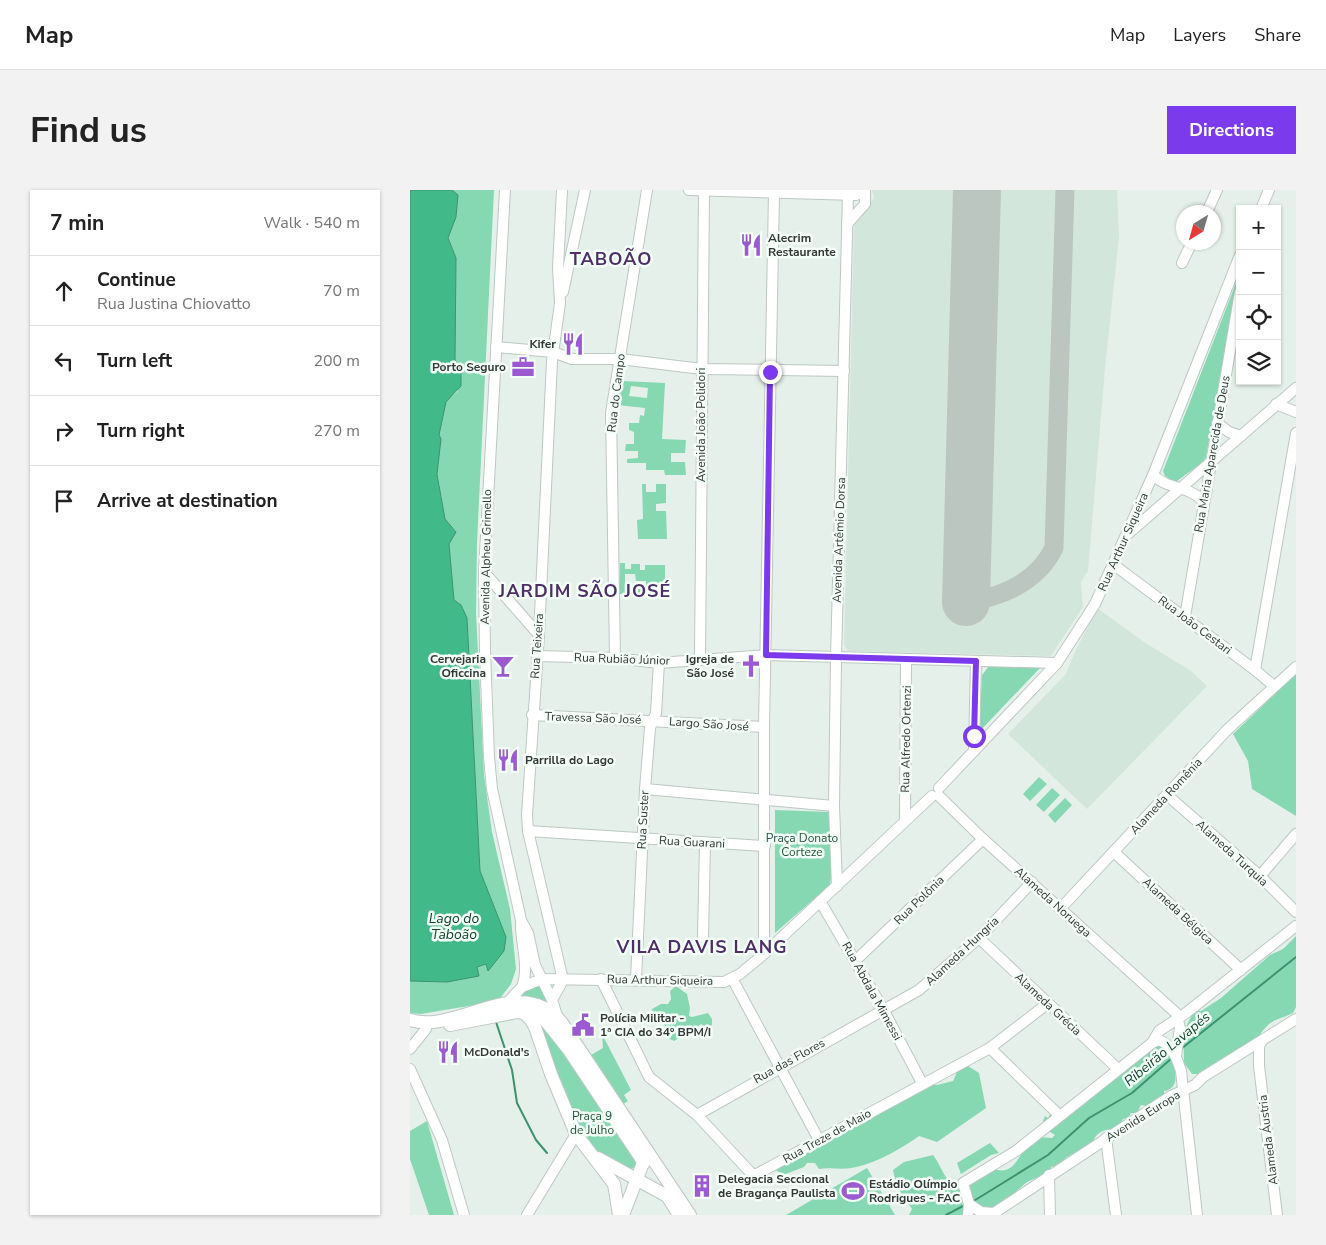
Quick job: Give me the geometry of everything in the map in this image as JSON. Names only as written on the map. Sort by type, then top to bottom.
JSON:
[{"type":"main road","points":[[410,1020],[426,1025],[506,1004],[543,1008],[558,1019],[645,1157],[679,1215]]},
{"type":"main road","points":[[526,1007],[576,1134],[585,1149],[614,1184],[619,1215]]},
{"type":"main road","points":[[410,1027],[526,1007],[544,1019],[690,1215]]},
{"type":"main road","points":[[585,1149],[637,1181],[667,1196]]},
{"type":"main road","points":[[623,1215],[645,1157]]},
{"type":"street","name":"Avenida Alpheu Grimello","points":[[505,190],[484,572],[489,765],[499,826],[521,920],[521,934],[527,969],[522,986]]},
{"type":"street","name":"Rua Teixeira","points":[[562,190],[558,268],[560,303],[554,352],[539,635],[532,715],[527,815],[528,831],[563,980]]},
{"type":"street","points":[[560,303],[585,190]]},
{"type":"street","name":"Rua do Campo","points":[[615,658],[610,429],[647,190]]},
{"type":"street","points":[[689,190],[704,192],[848,195],[856,195],[863,191]]},
{"type":"street","points":[[1210,205],[1217,190]]},
{"type":"street","points":[[1263,205],[1269,190]]},
{"type":"street","points":[[847,211],[857,202],[863,191]]},
{"type":"street","points":[[847,224],[865,204],[863,191]]},
{"type":"street","name":"Avenida João Polidori","points":[[700,660],[704,192]]},
{"type":"street","points":[[764,954],[764,727],[774,193]]},
{"type":"street","name":"Avenida Artêmio Dorsa","points":[[836,886],[834,806],[836,658],[848,195]]},
{"type":"street","points":[[1182,263],[1188,250]]},
{"type":"street","name":"Rua Arthur Siqueira","points":[[506,1004],[522,986],[542,979],[724,982],[732,980],[764,954],[905,820],[937,793],[1057,663],[1095,604],[1153,475],[1236,266]]},
{"type":"street","name":"Rua Maria Aparecida de Deus","points":[[1185,617],[1203,500],[1239,295]]},
{"type":"street","points":[[496,347],[554,352],[572,359],[620,359],[702,369],[770,372],[844,371]]},
{"type":"street","points":[[1126,536],[1296,388]]},
{"type":"street","points":[[1276,404],[1296,412]]},
{"type":"street","points":[[1217,424],[1229,432],[1241,436]]},
{"type":"street","points":[[1254,670],[1296,433]]},
{"type":"street","points":[[1153,475],[1166,486],[1183,488],[1195,493],[1203,500]]},
{"type":"street","name":"Rua João Cestari","points":[[1114,565],[1274,686]]},
{"type":"street","points":[[484,572],[539,635]]},
{"type":"street","name":"Rua Rubião Júnior","points":[[537,656],[615,658],[659,663],[766,655],[1057,663]]},
{"type":"street","name":"Rua Alfredo Ortenzi","points":[[905,820],[906,659]]},
{"type":"street","points":[[974,751],[976,661]]},
{"type":"street","name":"Rua Suster","points":[[636,980],[645,789],[650,728],[656,713],[659,663]]},
{"type":"street","name":"Alameda Romênia","points":[[1061,908],[1228,729],[1296,668]]},
{"type":"street","name":"Travessa São José","points":[[532,715],[653,720]]},
{"type":"street","name":"Largo São José","points":[[653,720],[764,727]]},
{"type":"street","points":[[645,789],[834,806]]},
{"type":"street","name":"Alameda Noruega","points":[[937,793],[983,839],[1061,908],[1168,1008],[1178,1019],[1180,1037],[1176,1053]]},
{"type":"street","name":"Alameda Turquia","points":[[1167,795],[1260,876],[1296,912]]},
{"type":"street","name":"Rua Guarani","points":[[528,831],[765,846]]},
{"type":"street","points":[[1260,876],[1296,834]]},
{"type":"street","name":"Rua Polônia","points":[[855,961],[983,839]]},
{"type":"street","points":[[704,937],[705,843]]},
{"type":"street","name":"Alameda Bélgica","points":[[1115,852],[1241,970]]},
{"type":"street","name":"Alameda Hungria","points":[[883,1010],[923,987],[979,938],[1032,882]]},
{"type":"street","name":"Rua Abdala Mimessi","points":[[820,901],[883,1010],[922,1083]]},
{"type":"street","name":"Avenida Alpheu Grimello","points":[[521,920],[528,933],[535,965],[552,1000],[558,1019]]},
{"type":"street","points":[[968,1215],[969,1204],[963,1183],[1016,1151],[1152,1043],[1159,1031],[1164,1030],[1296,926]]},
{"type":"street","name":"Alameda Grécia","points":[[979,938],[1118,1069]]},
{"type":"street","name":"Rua Treze de Maio","points":[[601,979],[649,1077],[696,1115],[750,1172],[755,1174],[990,1048],[1047,1004]]},
{"type":"street","points":[[552,1000],[563,980]]},
{"type":"street","points":[[732,980],[819,1140]]},
{"type":"street","name":"Rua das Flores","points":[[696,1115],[780,1066],[883,1010]]},
{"type":"street","name":"Avenida Europa","points":[[992,1214],[1171,1096],[1195,1085],[1203,1077],[1296,1019]]},
{"type":"street","points":[[410,1049],[426,1025]]},
{"type":"street","points":[[1152,1043],[1163,1041],[1176,1053],[1182,1071],[1197,1215]]},
{"type":"street","name":"Alameda Áustria","points":[[1262,1041],[1259,1066],[1277,1215]]},
{"type":"street","points":[[990,1048],[1059,1115]]},
{"type":"street","points":[[1242,1054],[1251,1057],[1259,1066]]},
{"type":"street","points":[[410,1069],[442,1140],[464,1215]]},
{"type":"street","points":[[1182,1071],[1190,1077],[1203,1077]]},
{"type":"street","points":[[1171,1096],[1182,1071]]},
{"type":"street","points":[[527,1215],[576,1134]]},
{"type":"street","points":[[1106,1138],[1116,1215]]},
{"type":"street","points":[[1049,1175],[1050,1212]]},
{"type":"street","points":[[1029,1188],[1040,1194],[1050,1212]]},
{"type":"street","points":[[969,1204],[981,1212],[992,1214]]},
{"type":"shaded area","points":[[872,190],[1117,190],[1119,237],[1105,369],[1088,571],[1081,582],[1083,607],[1051,656],[848,651],[844,645],[854,222],[874,198]]},
{"type":"shaded area","points":[[1097,608],[1144,642],[1191,671],[1207,686],[1087,809],[1008,734],[1066,674]]},
{"type":"green space","points":[[452,190],[494,190],[477,543],[476,612],[484,775],[492,832],[510,909],[516,969],[511,984],[498,1001],[421,1014],[410,1013],[410,981],[447,982],[479,974],[476,967],[486,964],[488,970],[504,951],[506,937],[480,871],[467,618],[461,605],[454,600],[449,544],[456,531],[445,519],[436,465],[439,435],[446,402],[458,391],[458,367],[455,360],[456,258],[448,238],[456,217],[458,195]]},
{"type":"green space","points":[[1236,283],[1206,457],[1203,462],[1177,481],[1173,481],[1165,476],[1163,471]]},
{"type":"green space","points":[[622,381],[665,383],[662,439],[686,440],[685,453],[671,453],[671,462],[685,462],[686,475],[665,475],[664,470],[646,470],[646,463],[627,463],[627,459],[638,458],[638,451],[625,451],[626,444],[634,444],[634,432],[629,430],[629,423],[639,423],[640,415],[644,416],[645,408],[617,405]],"holes":[[[631,386],[648,388],[647,398],[629,396]]]},
{"type":"green space","points":[[642,484],[646,484],[646,492],[656,492],[656,484],[666,484],[666,503],[656,504],[656,511],[666,511],[667,539],[638,539],[637,520],[643,519]]},
{"type":"green space","points":[[620,563],[625,563],[625,569],[631,569],[631,564],[640,564],[640,570],[645,570],[645,565],[665,565],[665,595],[619,594]],"holes":[[[625,574],[635,574],[636,581],[646,581],[646,589],[625,589]]]},
{"type":"green space","points":[[989,666],[1040,668],[979,732],[982,675]]},
{"type":"green space","points":[[1296,674],[1296,816],[1252,789],[1248,761],[1233,734]]},
{"type":"green space","points":[[1039,777],[1047,784],[1030,801],[1023,794]]},
{"type":"green space","points":[[1052,788],[1060,795],[1044,812],[1036,805]]},
{"type":"green space","points":[[1065,798],[1072,805],[1055,823],[1048,815]]},
{"type":"green space","name":"Praça Donato Corteze","points":[[775,810],[830,812],[831,877],[830,885],[775,933]]},
{"type":"green space","points":[[1296,936],[1296,1007],[1293,1013],[1271,1023],[1252,1045],[1235,1051],[1232,1058],[1198,1074],[1192,1074],[1184,1063],[1184,1042],[1187,1024],[1195,1011],[1201,1011],[1221,998],[1270,955],[1283,949]]},
{"type":"green space","points":[[535,986],[540,987],[549,1004],[521,998],[524,991]]},
{"type":"green space","points":[[676,986],[687,994],[690,1008],[689,1016],[708,1013],[712,1019],[712,1025],[706,1028],[701,1024],[674,1041],[666,1037],[667,1028],[659,1019],[654,1018],[652,1009],[661,1004],[668,1004],[671,999],[670,991]]},
{"type":"green space","name":"Praça 9 de Julho","points":[[543,1026],[547,1026],[635,1160],[635,1167],[631,1169],[611,1161],[594,1148],[581,1132],[570,1113],[562,1092],[542,1030]]},
{"type":"green space","points":[[602,1034],[631,1090],[624,1095],[628,1101],[620,1106],[591,1055],[603,1048]]},
{"type":"green space","points":[[1158,1040],[1172,1054],[1169,1057],[1176,1077],[1173,1086],[1164,1091],[1164,1097],[1160,1100],[1155,1099],[1155,1104],[1150,1107],[1141,1105],[1137,1113],[1131,1113],[1128,1118],[1123,1119],[1119,1127],[1100,1132],[1093,1143],[1067,1157],[1054,1168],[1052,1166],[1047,1173],[1027,1182],[999,1206],[978,1215],[967,1185],[994,1169],[1006,1170],[1011,1168],[1027,1148],[1027,1144],[1039,1137],[1052,1138],[1055,1135],[1047,1130],[1043,1121],[1045,1116],[1048,1118],[1051,1113],[1088,1101],[1090,1094],[1099,1093],[1101,1088],[1140,1059]]},
{"type":"green space","points":[[968,1066],[979,1073],[986,1108],[937,1142],[919,1136],[887,1156],[868,1164],[851,1168],[819,1169],[815,1163],[807,1163],[804,1167],[783,1175],[773,1168],[924,1084],[937,1085],[953,1081],[958,1070]]},
{"type":"green space","points":[[427,1121],[454,1215],[429,1215],[410,1159],[410,1131]]},
{"type":"green space","points":[[990,1143],[999,1153],[991,1155],[961,1174],[957,1163]]},
{"type":"green space","points":[[933,1155],[947,1179],[960,1189],[964,1215],[909,1215],[912,1209],[897,1187],[893,1170],[904,1162]]},
{"type":"green space","name":"Estádio Olímpio Rodrigues - FAC","points":[[867,1168],[895,1215],[786,1215]]},
{"type":"water","name":"Lago do Taboão","points":[[410,190],[452,190],[458,195],[456,217],[448,238],[456,258],[455,360],[461,370],[461,386],[446,402],[439,435],[441,439],[437,474],[445,519],[456,532],[449,544],[454,600],[461,605],[467,618],[480,871],[506,937],[504,951],[488,971],[486,964],[477,967],[479,976],[447,982],[410,981]]},
{"type":"waterway","name":"Ribeirão Lavapés","points":[[1181,1049],[1296,957]]},
{"type":"waterway","name":"Ribeirão Lavapés","points":[[496,1022],[512,1070],[517,1103],[536,1140],[547,1153]]},
{"type":"waterway","name":"Ribeirão Lavapés","points":[[972,1202],[1048,1155],[1089,1118],[1132,1093],[1172,1058]]},
{"type":"waterway","name":"Ribeirão Lavapés","points":[[946,1215],[965,1205]]},
{"type":"taxiway","points":[[966,602],[993,596],[1017,586],[1038,570],[1054,548],[1065,190]]},
{"type":"runway","points":[[966,602],[977,190]]},
{"type":"place","name":"Alecrim Restaurante","points":[[751,245]]},
{"type":"place","name":"Kifer","points":[[573,344]]},
{"type":"place","name":"Porto Seguro","points":[[523,367]]},
{"type":"place","name":"Cervejaria Oficcina","points":[[503,666]]},
{"type":"place","name":"Igreja de São José","points":[[751,666]]},
{"type":"place","name":"Parrilla do Lago","points":[[508,760]]},
{"type":"place","name":"Polícia Militar - 1ª CIA do 34º BPM/I","points":[[583,1025]]},
{"type":"place","name":"McDonald's","points":[[448,1052]]},
{"type":"place","name":"Delegacia Seccional de Bragança Paulista","points":[[702,1186]]},
{"type":"place","name":"Estádio Olímpio Rodrigues - FAC","points":[[853,1191]]},
{"type":"district","name":"TABOÃO","points":[[611,259]]},
{"type":"district","name":"JARDIM SÃO JOSÉ","points":[[585,591]]},
{"type":"district","name":"VILA DAVIS LANG","points":[[702,947]]},
{"type":"route","points":[[770,372],[766,655],[976,661],[974,736]]}]
